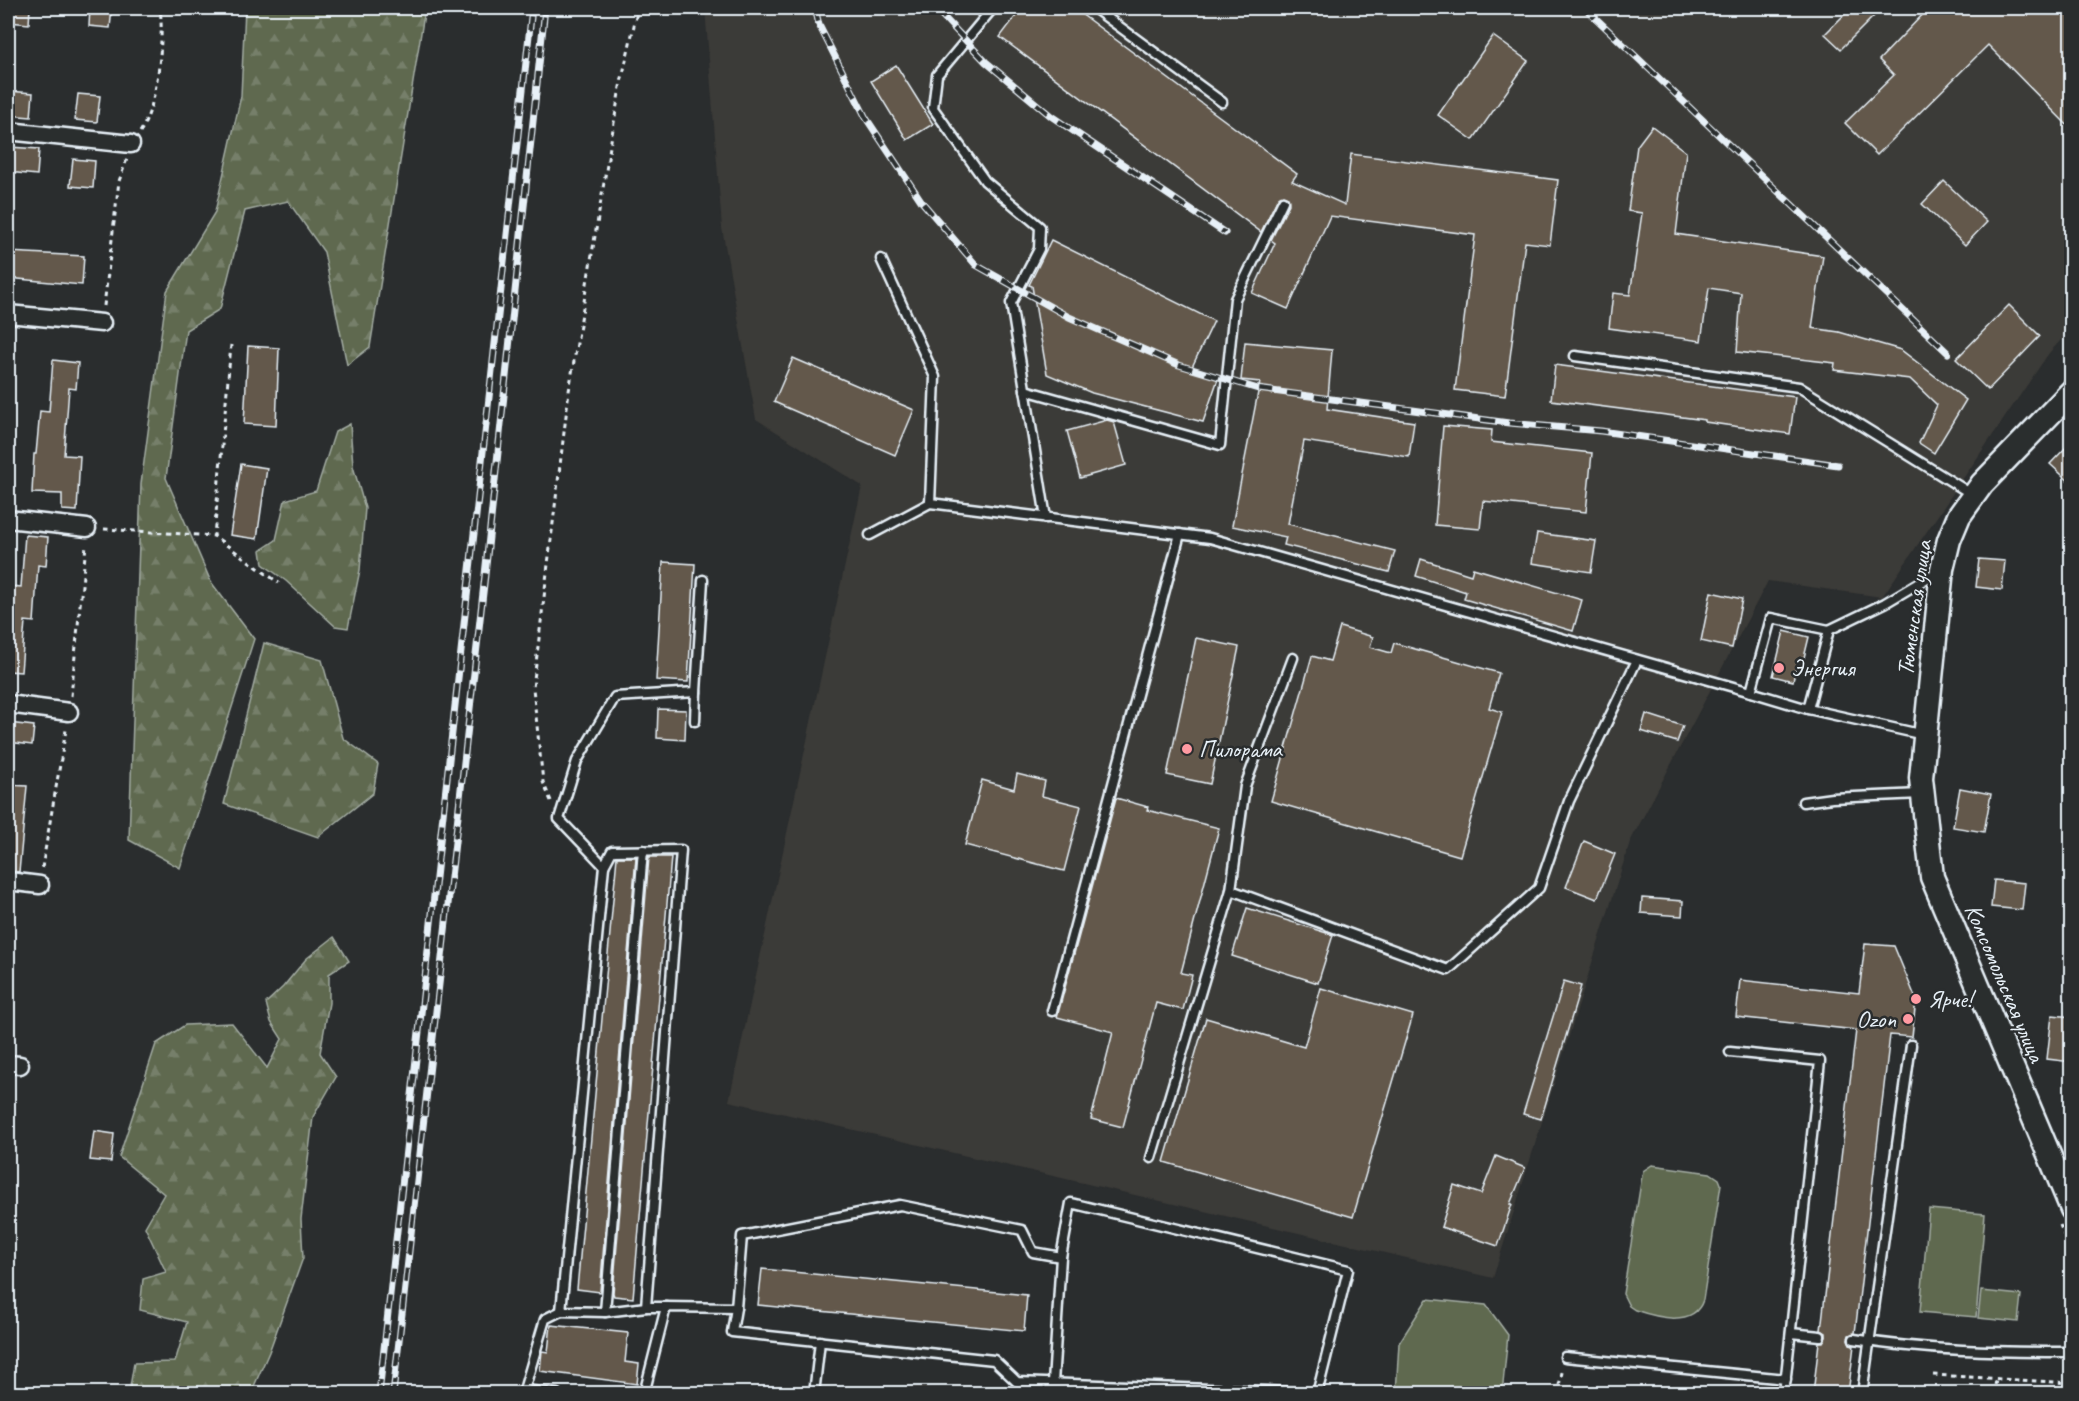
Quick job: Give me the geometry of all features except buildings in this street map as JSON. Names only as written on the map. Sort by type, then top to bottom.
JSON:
[{"type":"main road","name":"Тюменская улица","points":[[1932,877],[1921,794],[1924,735],[1942,569],[1949,540],[1959,516],[1982,484],[2072,391]]},
{"type":"main road","name":"Комсомольская улица","points":[[1932,877],[2072,1209]]},
{"type":"street","points":[[8,131],[131,144]]},
{"type":"street","points":[[8,314],[102,323]]},
{"type":"street","points":[[8,519],[87,528]]},
{"type":"street","points":[[8,704],[69,711]]},
{"type":"street","points":[[8,881],[40,885]]},
{"type":"lane","points":[[993,8],[937,75],[933,108],[985,181],[1040,227],[1039,249],[1011,303],[1046,518]]},
{"type":"lane","points":[[1094,8],[1222,102]]},
{"type":"lane","points":[[1025,390],[1220,445],[1235,299],[1283,201]]},
{"type":"lane","points":[[881,259],[935,376],[930,503]]},
{"type":"lane","points":[[1575,356],[1799,387],[1974,495]]},
{"type":"lane","points":[[870,535],[930,503],[1210,538],[1808,709],[1924,735]]},
{"type":"lane","points":[[1052,1011],[1180,534]]},
{"type":"lane","points":[[1752,692],[1771,618],[1829,630],[1885,603],[1942,569]]},
{"type":"lane","points":[[695,721],[703,580]]},
{"type":"lane","points":[[1808,709],[1829,630]]},
{"type":"lane","points":[[1151,1158],[1231,890],[1245,786],[1293,658]]},
{"type":"lane","points":[[1231,890],[1448,970],[1539,888],[1569,801],[1637,660]]},
{"type":"lane","points":[[604,866],[559,819],[576,760],[615,698],[696,692]]},
{"type":"lane","points":[[1803,802],[1832,798],[1921,794]]},
{"type":"lane","points":[[605,1311],[643,850]]},
{"type":"lane","points":[[561,1311],[604,866],[612,851],[681,850],[646,1307]]},
{"type":"lane","points":[[1862,1394],[1911,1045]]},
{"type":"lane","points":[[1730,1052],[1820,1061],[1784,1394]]},
{"type":"lane","points":[[1053,1383],[1061,1257],[1071,1203],[1348,1270],[1317,1393],[1017,1382],[994,1360],[732,1332],[742,1236],[900,1205],[1022,1230],[1033,1252],[1061,1257]]},
{"type":"lane","points":[[557,1394],[524,1390],[545,1319],[561,1311],[605,1311],[646,1307],[736,1308]]},
{"type":"lane","points":[[644,1394],[666,1307]]},
{"type":"lane","points":[[1791,1333],[1820,1336]]},
{"type":"lane","points":[[1854,1339],[2000,1352],[2072,1352]]},
{"type":"lane","points":[[814,1394],[820,1341]]},
{"type":"lane","points":[[1566,1357],[1785,1379]]},
{"type":"path","points":[[102,323],[119,181],[131,144],[143,127],[154,96],[163,26],[160,8]]},
{"type":"path","points":[[559,819],[543,782],[534,688],[569,391],[620,87],[638,8]]},
{"type":"path","points":[[214,536],[231,345]]},
{"type":"path","points":[[40,885],[69,711],[87,528],[214,536],[279,583]]},
{"type":"path","points":[[1557,1394],[1566,1357]]},
{"type":"path","points":[[1933,1375],[2072,1383]]},
{"type":"path","points":[[1994,1394],[1996,1379]]},
{"type":"path","points":[[2063,1394],[2072,1390]]},
{"type":"shaded area","points":[[705,8],[2071,8],[2071,329],[2049,353],[1882,597],[1768,581],[1630,842],[1493,1278],[729,1101],[862,486],[756,419],[722,228]]},
{"type":"shaded area","points":[[893,1386],[1029,1393],[892,1393]]},
{"type":"green space","points":[[245,8],[425,8],[370,347],[347,365],[324,252],[288,201],[245,211],[220,309],[186,330],[166,478],[211,582],[254,639],[180,868],[129,840],[141,484],[167,291],[215,212],[241,96]]},
{"type":"green space","points":[[350,424],[353,466],[365,508],[360,570],[348,628],[335,626],[286,581],[263,564],[261,550],[276,540],[285,500],[316,491],[335,432]]},
{"type":"green space","points":[[264,643],[322,660],[343,738],[378,764],[373,793],[318,837],[224,804]]},
{"type":"green space","points":[[334,937],[349,961],[329,974],[329,1003],[320,1053],[336,1077],[313,1117],[301,1219],[303,1258],[269,1352],[251,1393],[129,1393],[134,1363],[175,1362],[187,1322],[140,1310],[143,1279],[166,1272],[145,1227],[164,1194],[119,1157],[156,1044],[185,1025],[232,1023],[267,1068],[282,1039],[271,1022],[266,1003],[283,987],[306,959]]},
{"type":"green space","points":[[1652,1165],[1710,1173],[1719,1179],[1721,1184],[1703,1300],[1698,1309],[1683,1317],[1663,1317],[1635,1310],[1629,1306],[1623,1294],[1643,1171]]},
{"type":"green space","points":[[1929,1209],[1985,1214],[1976,1317],[1920,1312]]},
{"type":"green space","points":[[1981,1291],[2021,1295],[2018,1322],[1978,1318]]},
{"type":"green space","points":[[1427,1299],[1486,1305],[1508,1335],[1502,1393],[1396,1393],[1399,1343]]},
{"type":"railway","points":[[379,1394],[532,8]]},
{"type":"railway","points":[[393,1394],[485,575],[545,8]]},
{"type":"railway","points":[[815,8],[819,25],[866,118],[922,202],[976,265],[1069,317],[1179,365],[1258,389],[1509,423],[1601,431],[1838,465]]},
{"type":"railway","points":[[935,8],[986,62],[1051,116],[1225,233]]},
{"type":"railway","points":[[1585,8],[1948,353]]},
{"type":"place","name":"Энергия","points":[[1779,668]]},
{"type":"place","name":"Пилорама","points":[[1187,749]]},
{"type":"place","name":"Ярче!","points":[[1916,999]]},
{"type":"place","name":"Ozon","points":[[1908,1019]]}]
